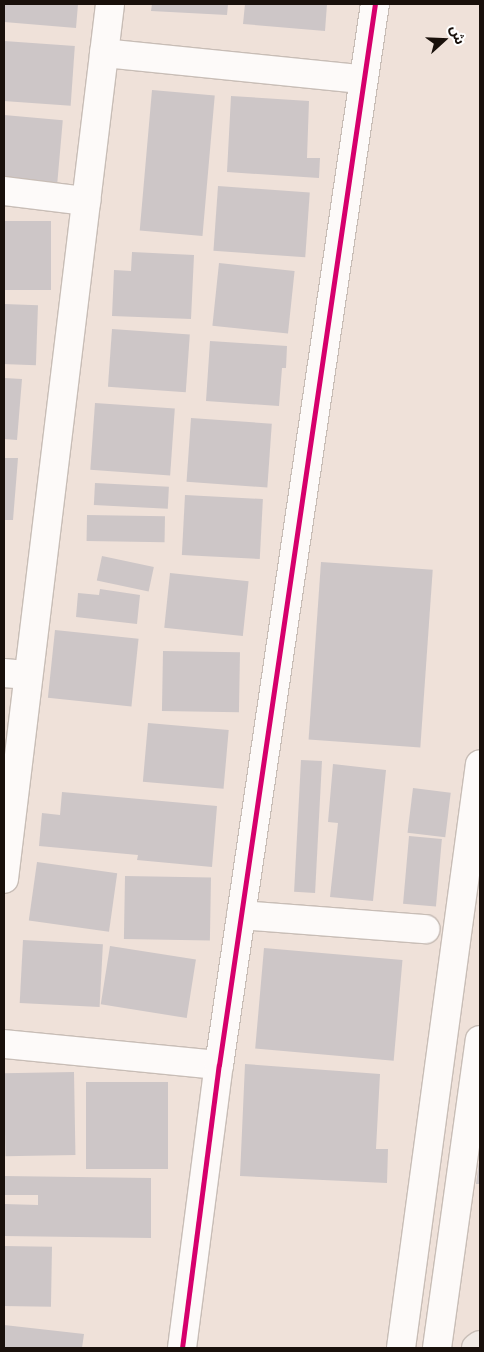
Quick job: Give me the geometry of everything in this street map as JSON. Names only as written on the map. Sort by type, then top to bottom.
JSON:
[{"type":"main road","points":[[476,1348],[480,1345]]},
{"type":"street","points":[[4,879],[16,674],[86,201],[110,4]]},
{"type":"street","points":[[182,1348],[219,1065],[362,79],[375,4]]},
{"type":"street","points":[[104,53],[362,79]]},
{"type":"street","points":[[4,192],[86,201]]},
{"type":"street","points":[[401,1348],[480,764]]},
{"type":"street","points":[[242,915],[425,929]]},
{"type":"street","points":[[437,1348],[480,1040]]},
{"type":"street","points":[[4,1044],[219,1065]]},
{"type":"building","points":[[4,4],[78,4],[76,28],[4,22]]},
{"type":"building","points":[[152,4],[228,4],[227,15],[151,11]]},
{"type":"building","points":[[245,4],[327,4],[325,31],[243,24]]},
{"type":"building","points":[[4,41],[75,46],[71,106],[4,101]]},
{"type":"building","points":[[152,90],[215,95],[202,236],[140,230]]},
{"type":"building","points":[[231,96],[309,101],[307,158],[320,158],[319,178],[227,172]]},
{"type":"building","points":[[4,115],[63,120],[57,187],[4,182]]},
{"type":"building","points":[[218,186],[310,192],[305,257],[213,251]]},
{"type":"building","points":[[4,221],[51,221],[51,290],[4,290]]},
{"type":"building","points":[[132,252],[194,255],[191,319],[112,316],[114,270],[131,271]]},
{"type":"building","points":[[219,263],[295,271],[288,334],[212,326]]},
{"type":"building","points":[[4,304],[38,305],[36,365],[4,364]]},
{"type":"building","points":[[112,329],[190,334],[186,392],[108,387]]},
{"type":"building","points":[[210,341],[287,346],[286,368],[282,368],[279,406],[206,401]]},
{"type":"building","points":[[4,378],[22,379],[17,440],[4,439]]},
{"type":"building","points":[[95,403],[175,409],[170,475],[90,470]]},
{"type":"building","points":[[191,418],[272,424],[267,487],[187,482]]},
{"type":"building","points":[[4,458],[18,458],[13,520],[4,520]]},
{"type":"building","points":[[95,483],[169,487],[168,509],[94,505]]},
{"type":"building","points":[[185,495],[263,499],[260,559],[182,555]]},
{"type":"building","points":[[87,515],[165,516],[165,542],[87,541]]},
{"type":"building","points":[[102,556],[154,567],[149,591],[97,580]]},
{"type":"building","points":[[321,562],[433,570],[420,747],[309,740]]},
{"type":"building","points":[[170,573],[249,581],[243,636],[164,628]]},
{"type":"building","points":[[100,589],[140,595],[137,624],[76,617],[78,593],[99,595]]},
{"type":"building","points":[[55,630],[139,639],[131,706],[48,698]]},
{"type":"building","points":[[163,651],[240,652],[239,712],[162,711]]},
{"type":"building","points":[[148,723],[229,730],[224,789],[143,782]]},
{"type":"building","points":[[301,760],[322,761],[315,893],[294,892]]},
{"type":"building","points":[[333,764],[386,770],[373,901],[330,897],[338,823],[328,822]]},
{"type":"building","points":[[413,788],[451,793],[445,837],[408,833]]},
{"type":"building","points":[[62,792],[217,806],[212,867],[137,860],[138,855],[39,846],[42,813],[60,815]]},
{"type":"building","points":[[409,836],[442,839],[436,907],[403,904]]},
{"type":"building","points":[[37,862],[117,873],[109,932],[29,920]]},
{"type":"building","points":[[125,876],[211,878],[210,940],[124,939]]},
{"type":"building","points":[[23,940],[103,944],[100,1007],[20,1003]]},
{"type":"building","points":[[110,946],[196,960],[187,1018],[101,1004]]},
{"type":"building","points":[[264,948],[402,960],[394,1061],[255,1049]]},
{"type":"building","points":[[245,1064],[380,1074],[376,1149],[388,1149],[387,1183],[240,1176]]},
{"type":"building","points":[[74,1072],[75,1155],[5,1156],[4,1073]]},
{"type":"building","points":[[86,1082],[168,1082],[168,1169],[86,1169]]},
{"type":"building","points":[[479,1162],[480,1184],[476,1184]]},
{"type":"building","points":[[4,1176],[151,1178],[151,1238],[4,1236],[4,1204],[38,1205],[38,1195],[4,1195]]},
{"type":"building","points":[[4,1246],[52,1247],[51,1307],[4,1306]]},
{"type":"building","points":[[4,1325],[84,1334],[82,1348],[4,1348]]},
{"type":"cycle path","points":[[182,1348],[219,1065],[375,4]]}]
